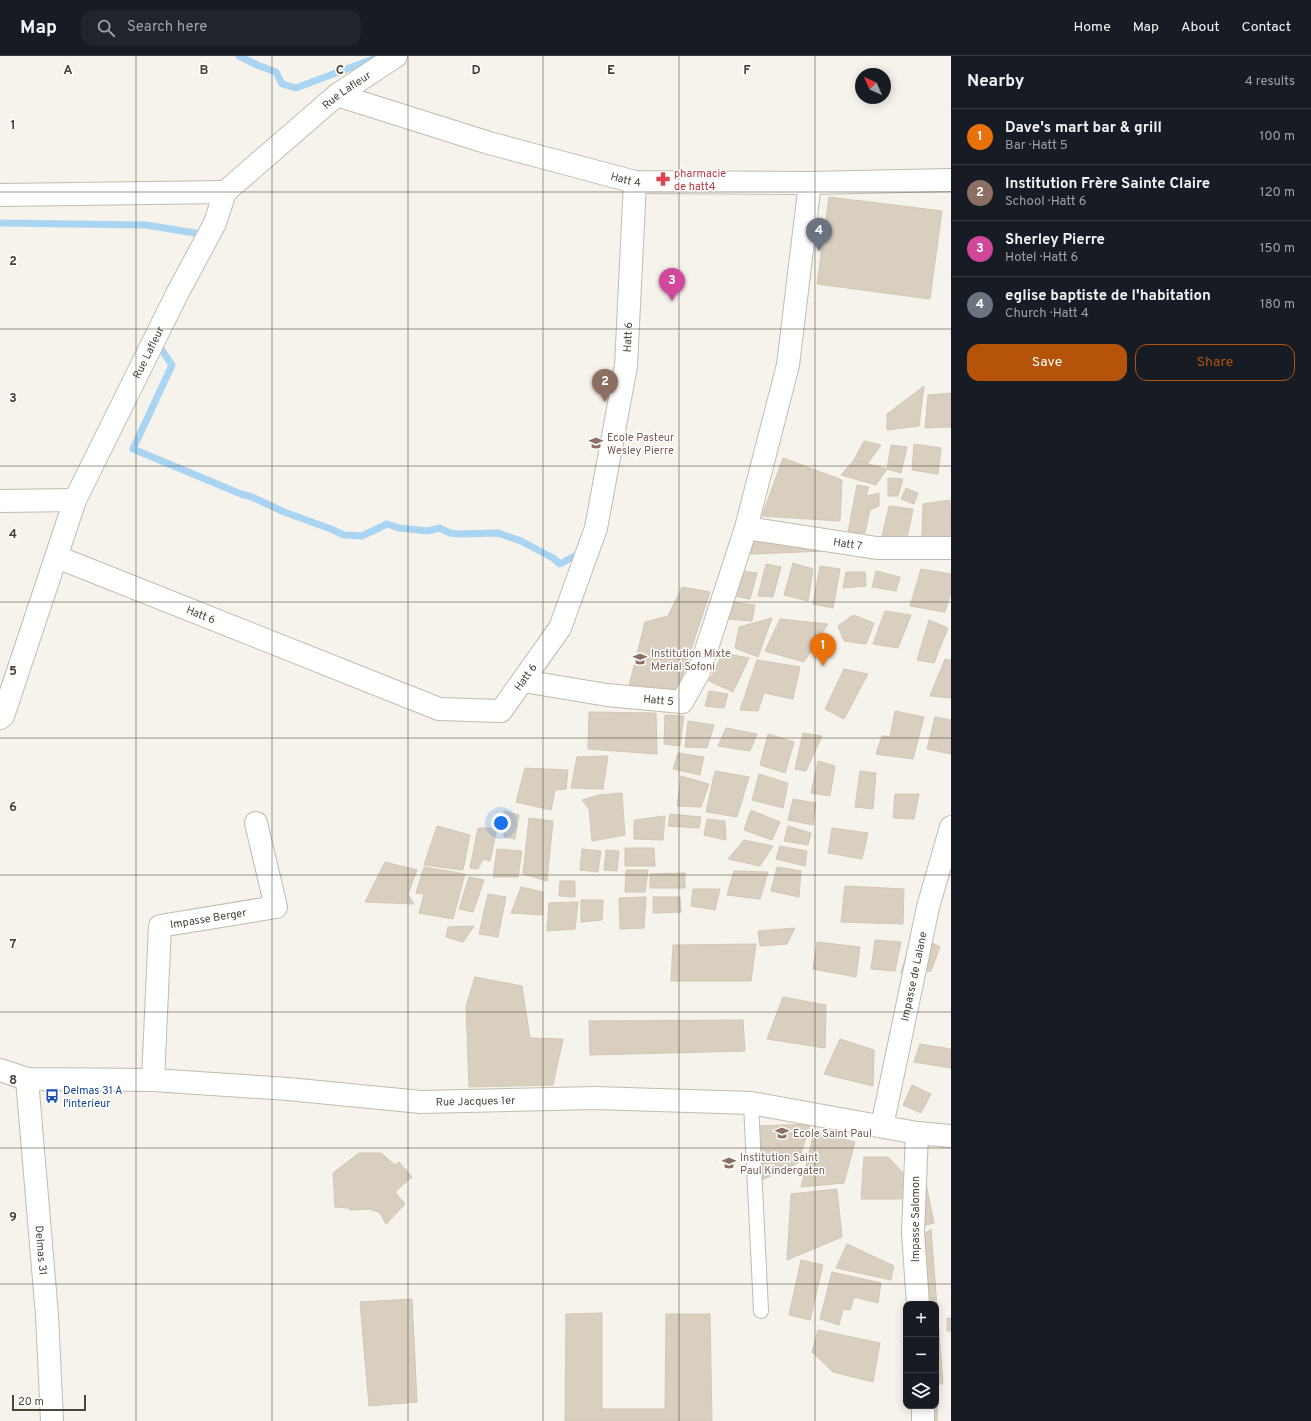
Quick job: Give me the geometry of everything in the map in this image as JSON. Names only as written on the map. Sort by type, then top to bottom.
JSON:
[{"type":"street","name":"Rue Lafleur","points":[[0,718],[3,716],[75,500],[177,294],[215,223],[225,192],[337,95],[396,56]]},
{"type":"street","name":"Hatt 4","points":[[337,95],[489,143],[635,182],[810,183],[951,180]]},
{"type":"street","name":"Hatt 6","points":[[57,556],[439,709],[501,711],[560,628],[596,528],[626,366],[635,182]]},
{"type":"street","points":[[746,528],[788,365],[810,183]]},
{"type":"street","points":[[0,195],[225,192]]},
{"type":"street","points":[[0,501],[75,500]]},
{"type":"street","name":"Hatt 5","points":[[523,681],[608,695],[682,702],[699,672],[746,528]]},
{"type":"street","name":"Hatt 7","points":[[746,528],[877,548],[951,548]]},
{"type":"street","name":"Impasse Berger","points":[[153,1080],[160,926],[276,907],[256,823]]},
{"type":"street","name":"Impasse de Lalane","points":[[882,1126],[928,907],[951,827]]},
{"type":"street","name":"Rue Jacques 1er","points":[[0,1070],[27,1079],[153,1080],[288,1089],[421,1102],[595,1098],[751,1103],[917,1133],[951,1136]]},
{"type":"street","name":"Delmas 31","points":[[27,1079],[47,1315],[52,1421]]},
{"type":"street","name":"Impasse Salomon","points":[[917,1133],[913,1234],[918,1301]]},
{"type":"street","points":[[923,1409],[923,1421]]},
{"type":"lane","points":[[751,1103],[761,1311]]},
{"type":"building","points":[[829,197],[942,211],[930,299],[817,284]]},
{"type":"building","points":[[924,386],[919,426],[887,430],[887,414]]},
{"type":"building","points":[[951,393],[951,427],[925,428],[928,395]]},
{"type":"building","points":[[864,441],[881,445],[868,463],[854,460]]},
{"type":"building","points":[[914,444],[941,448],[938,474],[912,470]]},
{"type":"building","points":[[891,445],[907,447],[901,473],[887,469]]},
{"type":"building","points":[[783,458],[842,480],[840,521],[762,516]]},
{"type":"building","points":[[854,460],[887,469],[876,485],[841,475]]},
{"type":"building","points":[[888,478],[903,479],[898,496],[888,496]]},
{"type":"building","points":[[857,485],[869,487],[866,496],[879,493],[879,506],[870,510],[865,533],[848,532]]},
{"type":"building","points":[[906,488],[918,493],[914,504],[901,499]]},
{"type":"building","points":[[950,500],[951,538],[922,537],[923,504]]},
{"type":"building","points":[[889,506],[913,509],[907,538],[882,536]]},
{"type":"building","points":[[755,520],[826,551],[728,555]]},
{"type":"building","points":[[793,563],[813,569],[808,601],[784,595]]},
{"type":"building","points":[[766,564],[781,567],[773,597],[758,596]]},
{"type":"building","points":[[820,566],[840,569],[833,608],[813,604]]},
{"type":"building","points":[[921,569],[951,574],[951,592],[945,612],[910,606]]},
{"type":"building","points":[[735,570],[757,573],[750,599],[729,595]]},
{"type":"building","points":[[876,571],[900,577],[896,591],[872,587]]},
{"type":"building","points":[[846,572],[865,572],[866,586],[843,588]]},
{"type":"building","points":[[682,587],[710,592],[678,689],[629,686],[645,622],[668,616]]},
{"type":"building","points":[[732,602],[755,605],[752,621],[728,619]]},
{"type":"building","points":[[885,611],[911,615],[898,648],[873,644]]},
{"type":"building","points":[[853,615],[874,623],[866,644],[844,641],[838,626]]},
{"type":"building","points":[[772,618],[758,657],[735,648],[739,627]]},
{"type":"building","points":[[780,619],[828,624],[804,662],[765,651]]},
{"type":"building","points":[[929,620],[948,628],[934,663],[917,660]]},
{"type":"building","points":[[723,653],[749,658],[733,692],[709,681]]},
{"type":"building","points":[[945,659],[951,660],[951,698],[930,696]]},
{"type":"building","points":[[757,660],[800,667],[793,699],[764,693],[758,711],[740,710]]},
{"type":"building","points":[[844,669],[868,674],[844,719],[825,709]]},
{"type":"building","points":[[709,691],[728,694],[724,708],[705,706]]},
{"type":"building","points":[[895,711],[924,717],[913,759],[876,754],[882,736],[890,737]]},
{"type":"building","points":[[589,712],[656,713],[657,754],[588,749]]},
{"type":"building","points":[[665,715],[684,716],[680,746],[664,744]]},
{"type":"building","points":[[935,717],[951,720],[951,754],[927,749]]},
{"type":"building","points":[[688,721],[714,725],[707,748],[685,747]]},
{"type":"building","points":[[726,728],[757,734],[750,751],[718,746]]},
{"type":"building","points":[[803,733],[822,736],[806,771],[795,769]]},
{"type":"building","points":[[768,734],[794,742],[785,773],[760,765]]},
{"type":"building","points":[[678,753],[704,757],[700,775],[673,769]]},
{"type":"building","points":[[608,756],[603,789],[571,788],[577,757]]},
{"type":"building","points":[[818,761],[835,766],[830,796],[811,793]]},
{"type":"building","points":[[525,768],[568,770],[566,789],[555,790],[551,810],[516,802]]},
{"type":"building","points":[[715,771],[749,777],[737,817],[706,812]]},
{"type":"building","points":[[860,771],[876,773],[873,809],[855,807]]},
{"type":"building","points":[[759,774],[788,783],[783,808],[752,800]]},
{"type":"building","points":[[681,776],[709,784],[701,807],[677,806]]},
{"type":"building","points":[[622,793],[625,835],[592,841],[589,809],[582,800],[599,795]]},
{"type":"building","points":[[895,794],[919,794],[914,819],[893,818]]},
{"type":"building","points":[[793,799],[816,803],[813,825],[788,820]]},
{"type":"building","points":[[751,810],[780,822],[772,840],[744,830]]},
{"type":"building","points":[[504,811],[519,815],[515,839],[504,837]]},
{"type":"building","points":[[670,814],[701,817],[699,828],[668,826]]},
{"type":"building","points":[[665,816],[663,840],[634,839],[634,820]]},
{"type":"building","points":[[529,818],[553,821],[547,881],[523,874]]},
{"type":"building","points":[[707,819],[725,821],[726,840],[704,835]]},
{"type":"building","points":[[437,826],[470,835],[463,870],[424,865]]},
{"type":"building","points":[[788,826],[811,833],[808,845],[784,841]]},
{"type":"building","points":[[478,828],[497,828],[490,861],[483,859],[478,869],[470,868]]},
{"type":"building","points":[[832,828],[868,833],[862,859],[828,853]]},
{"type":"building","points":[[744,840],[773,846],[760,866],[728,859]]},
{"type":"building","points":[[780,846],[807,851],[805,866],[776,859]]},
{"type":"building","points":[[625,848],[654,848],[655,866],[625,866]]},
{"type":"building","points":[[497,849],[522,851],[518,877],[493,877]]},
{"type":"building","points":[[582,849],[601,851],[598,872],[580,870]]},
{"type":"building","points":[[606,850],[619,851],[617,871],[604,870]]},
{"type":"building","points":[[385,862],[417,870],[408,894],[414,904],[365,902]]},
{"type":"building","points":[[424,867],[465,874],[453,919],[419,913],[424,894],[416,893]]},
{"type":"building","points":[[777,867],[801,871],[799,897],[771,891]]},
{"type":"building","points":[[626,870],[648,870],[645,892],[625,892]]},
{"type":"building","points":[[734,871],[768,872],[760,899],[727,895]]},
{"type":"building","points":[[685,873],[685,888],[650,888],[650,874]]},
{"type":"building","points":[[469,877],[484,880],[473,912],[459,909]]},
{"type":"building","points":[[560,881],[575,881],[575,897],[559,896]]},
{"type":"building","points":[[845,886],[904,889],[903,924],[841,922]]},
{"type":"building","points":[[521,887],[543,892],[543,915],[511,913]]},
{"type":"building","points":[[693,889],[720,889],[715,910],[691,906]]},
{"type":"building","points":[[488,894],[506,897],[498,937],[479,934]]},
{"type":"building","points":[[646,897],[644,928],[620,929],[619,898]]},
{"type":"building","points":[[653,897],[680,897],[681,912],[653,913]]},
{"type":"building","points":[[581,900],[603,900],[602,920],[581,922]]},
{"type":"building","points":[[578,902],[575,929],[547,931],[549,903]]},
{"type":"building","points":[[474,926],[463,942],[446,937],[448,927]]},
{"type":"building","points":[[795,928],[787,944],[760,946],[758,931]]},
{"type":"building","points":[[913,933],[940,947],[931,971],[901,973]]},
{"type":"building","points":[[875,940],[901,942],[895,971],[871,969]]},
{"type":"building","points":[[817,942],[860,947],[856,977],[813,969]]},
{"type":"building","points":[[756,944],[751,981],[671,981],[673,945]]},
{"type":"building","points":[[475,977],[522,986],[530,1038],[563,1039],[553,1085],[469,1087],[466,1006]]},
{"type":"building","points":[[783,997],[826,1005],[825,1048],[767,1039]]},
{"type":"building","points":[[743,1020],[745,1051],[590,1055],[589,1021]]},
{"type":"building","points":[[840,1039],[874,1050],[873,1086],[824,1074]]},
{"type":"building","points":[[920,1044],[951,1049],[951,1068],[914,1062]]},
{"type":"building","points":[[912,1085],[931,1094],[921,1113],[903,1105]]},
{"type":"building","points":[[810,1124],[798,1163],[762,1180],[758,1126]]},
{"type":"building","points":[[814,1132],[855,1142],[844,1183],[801,1187]]},
{"type":"building","points":[[359,1153],[381,1153],[395,1165],[399,1162],[412,1177],[395,1192],[405,1204],[386,1224],[380,1213],[370,1209],[350,1210],[348,1208],[335,1207],[333,1173]]},
{"type":"building","points":[[864,1157],[888,1157],[906,1176],[907,1199],[861,1199]]},
{"type":"building","points":[[921,1159],[934,1223],[911,1229]]},
{"type":"building","points":[[837,1189],[842,1237],[787,1260],[791,1194]]},
{"type":"building","points":[[931,1229],[937,1301],[912,1301],[909,1247]]},
{"type":"building","points":[[847,1244],[894,1266],[891,1280],[836,1268]]},
{"type":"building","points":[[801,1260],[823,1265],[810,1320],[789,1315]]},
{"type":"building","points":[[832,1272],[881,1283],[878,1303],[854,1297],[850,1310],[843,1309],[839,1325],[820,1319]]},
{"type":"building","points":[[412,1299],[417,1402],[369,1406],[360,1302]]},
{"type":"building","points":[[602,1313],[602,1409],[665,1409],[666,1314],[710,1314],[712,1421],[565,1421],[566,1314]]},
{"type":"building","points":[[947,1318],[951,1318],[951,1331],[947,1331]]},
{"type":"building","points":[[818,1330],[880,1343],[873,1382],[833,1372],[812,1352]]},
{"type":"building","points":[[939,1332],[943,1384],[939,1384]]},
{"type":"building","points":[[915,1409],[938,1409],[937,1421],[914,1421]]},
{"type":"waterway","points":[[239,56],[276,72],[282,84],[296,88],[376,58]]},
{"type":"waterway","points":[[0,223],[146,225],[201,234],[200,237]]},
{"type":"waterway","points":[[160,342],[159,346],[172,365],[133,449],[241,494],[252,497],[284,512],[344,535],[362,536],[387,524],[399,528],[428,531],[439,528],[450,533],[459,534],[498,533],[521,541],[553,558],[560,564],[582,552]]},
{"type":"place","name":"pharmacie de hatt4","points":[[663,179]]},
{"type":"place","name":"eglise baptiste de l'habitation","points":[[819,251]]},
{"type":"place","name":"Sherley Pierre","points":[[672,301]]},
{"type":"place","name":"Institution Frère Sainte Claire","points":[[605,402]]},
{"type":"place","name":"Ecole Pasteur Wesley Pierre","points":[[596,443]]},
{"type":"place","name":"Institution Mixte Merial Sofoni","points":[[640,659]]},
{"type":"place","name":"Dave's mart bar & grill","points":[[823,666]]},
{"type":"place","name":"Delmas 31 A l'interieur","points":[[52,1096]]},
{"type":"place","name":"Ecole Saint Paul","points":[[782,1133]]},
{"type":"place","name":"Institution Saint Paul Kindergaten","points":[[729,1163]]}]
